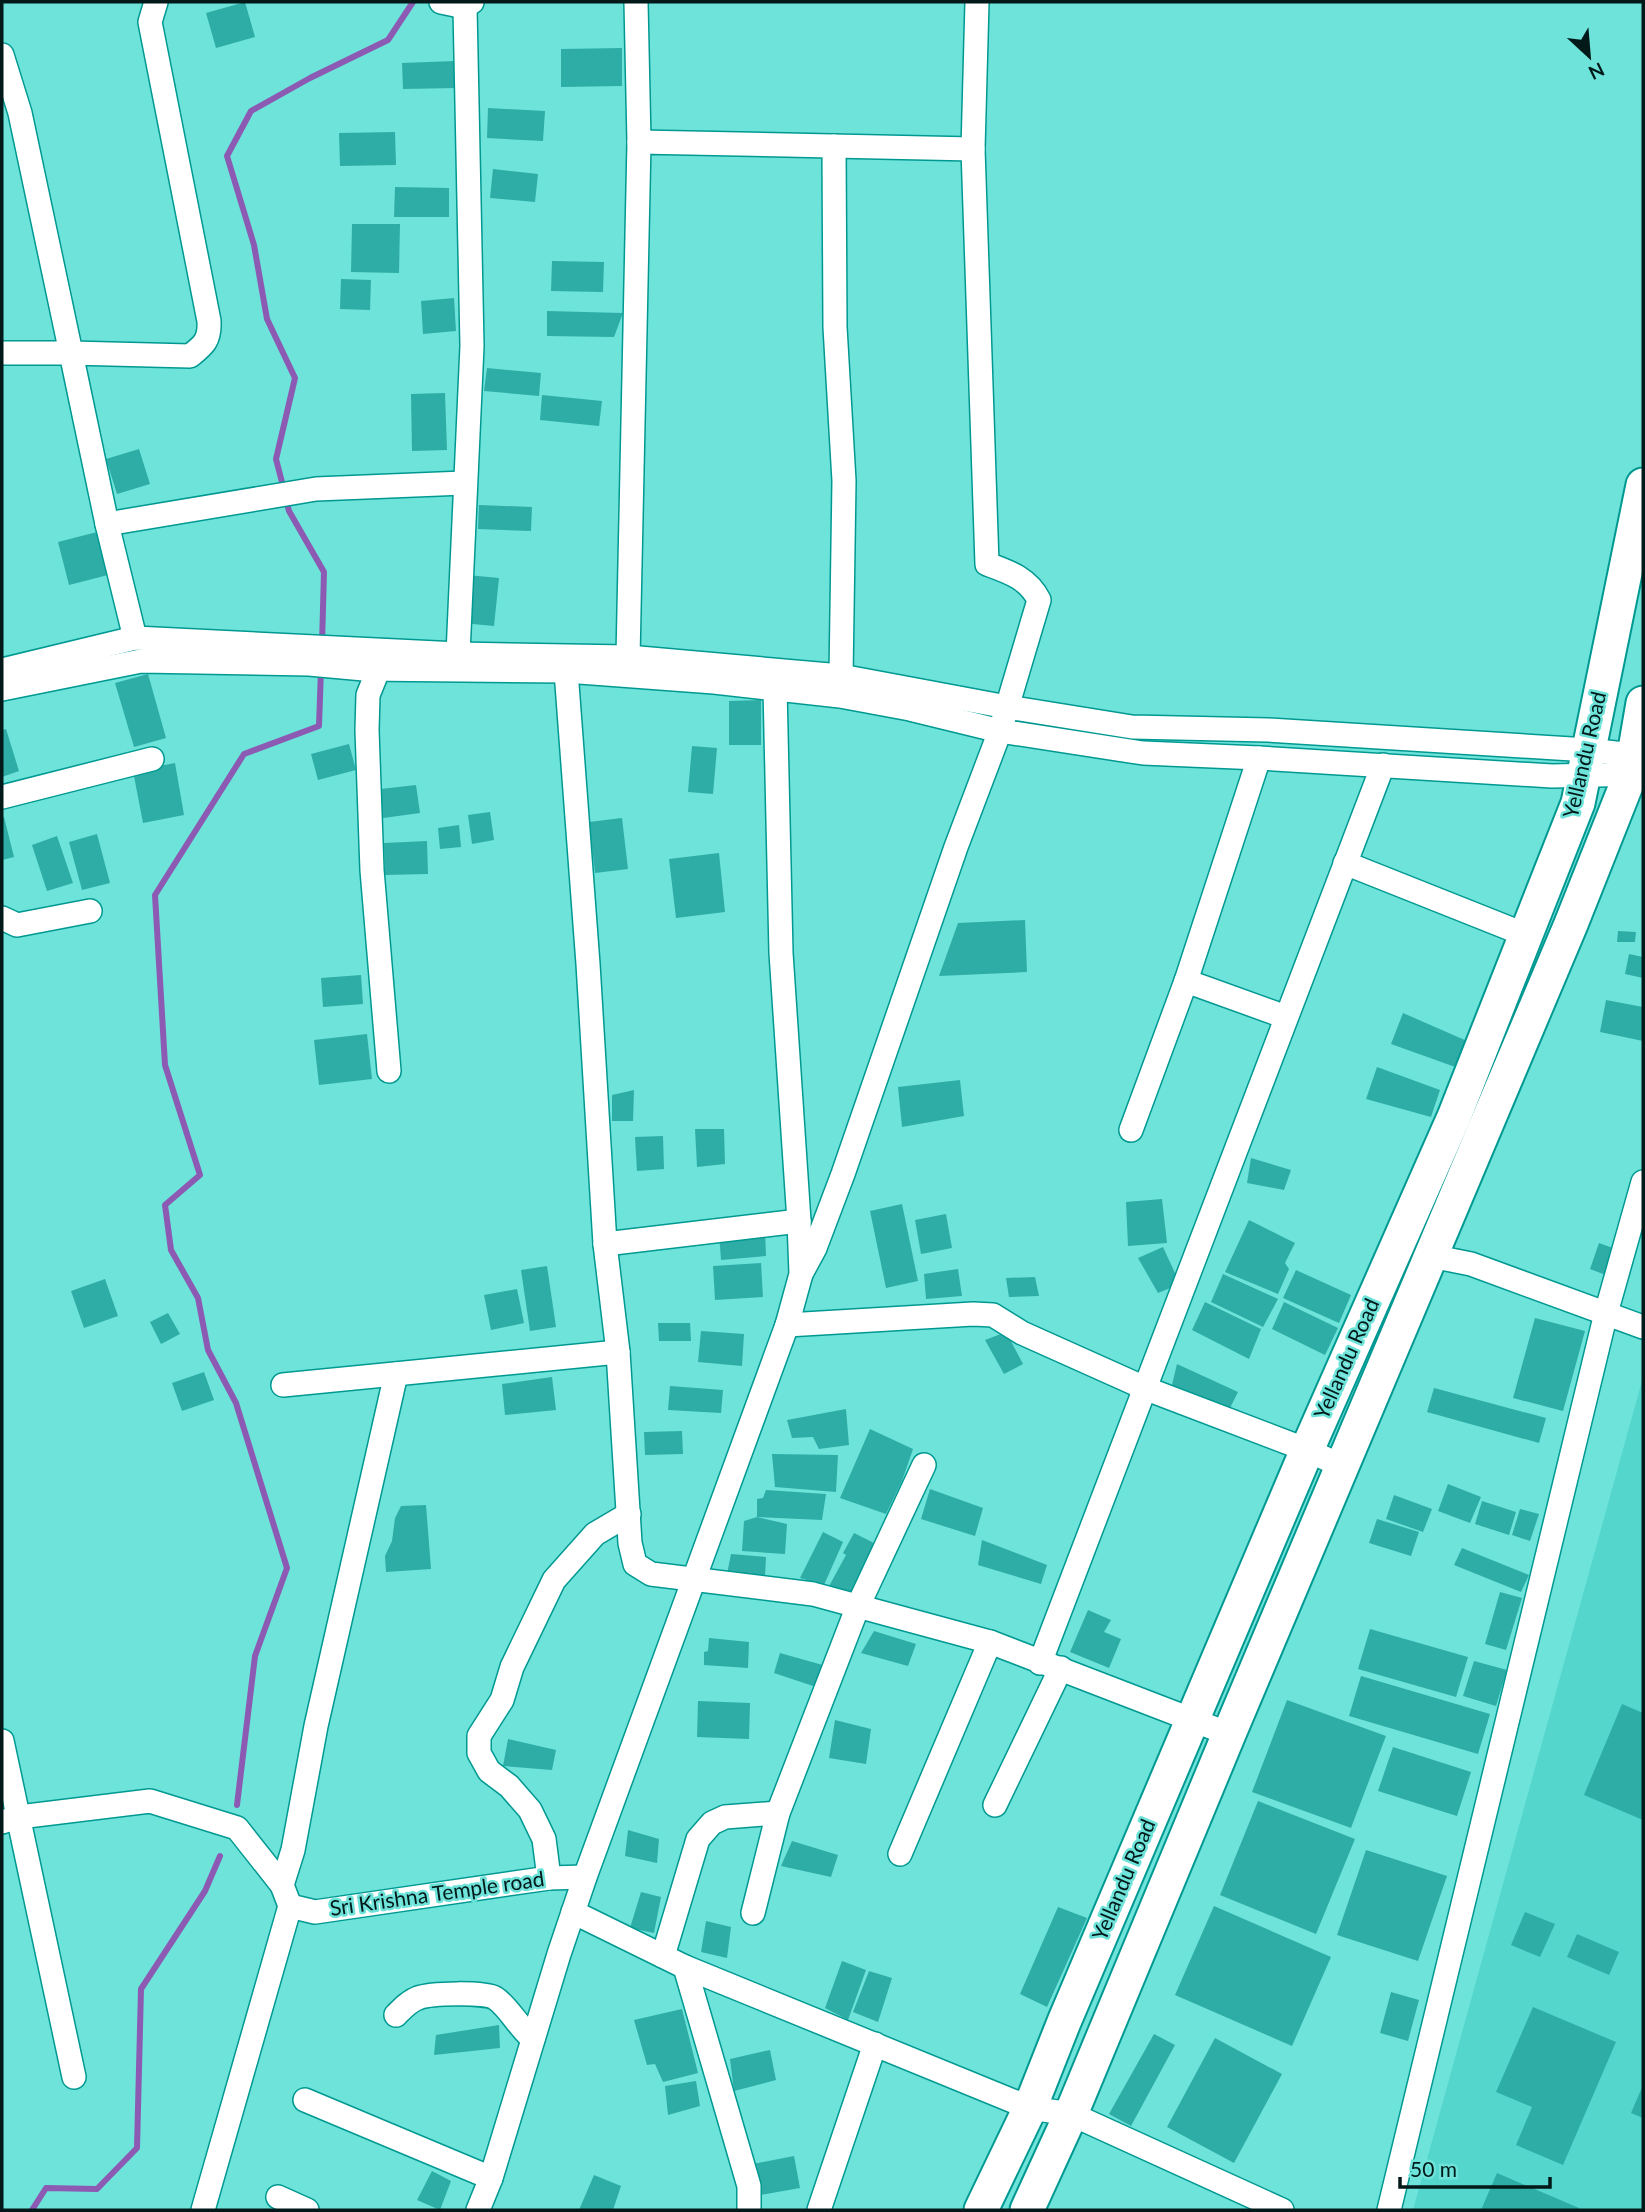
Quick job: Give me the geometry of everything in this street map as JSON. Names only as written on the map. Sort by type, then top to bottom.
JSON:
[{"type":"main road","name":"Yellandu Road","points":[[981,2210],[1030,2108],[1307,1450],[1454,1117],[1578,803],[1643,485]]},
{"type":"main road","name":"Yellandu Road","points":[[1027,2210],[1071,2114],[1228,1734],[1638,766],[1643,703]]},
{"type":"street","points":[[2,353],[190,356],[210,337],[150,22],[156,2]]},
{"type":"street","points":[[441,2],[468,5],[471,346],[458,654]]},
{"type":"street","points":[[628,657],[639,142],[636,2]]},
{"type":"street","points":[[480,2210],[584,1877],[696,1578],[787,1325],[801,1274],[815,1248],[844,1174],[956,847],[1000,731],[1039,600],[1032,587],[1014,574],[987,564],[973,149],[977,2]]},
{"type":"street","points":[[2,55],[20,113],[107,523],[135,638]]},
{"type":"street","points":[[639,142],[973,149]]},
{"type":"street","points":[[834,146],[835,327],[844,481],[841,676]]},
{"type":"street","points":[[107,523],[316,489],[464,483]]},
{"type":"street","points":[[2,670],[135,638],[369,662],[566,671],[775,688],[841,696],[910,709],[1000,731],[1143,753],[1436,770],[1586,763]]},
{"type":"street","points":[[369,662],[458,654],[628,657],[841,676],[1007,708],[1132,727],[1268,730],[1638,766]]},
{"type":"street","points":[[2,689],[141,661],[308,655]]},
{"type":"street","points":[[369,662],[367,730],[372,870],[389,1071]]},
{"type":"street","points":[[566,671],[605,1244],[618,1352],[630,1543],[635,1564],[651,1574],[813,1594],[990,1643],[1228,1734]]},
{"type":"street","points":[[775,688],[781,953],[801,1274]]},
{"type":"street","points":[[1131,1130],[1186,981],[1259,758]]},
{"type":"street","points":[[2,797],[152,759]]},
{"type":"street","points":[[995,1805],[1050,1665],[1147,1389],[1383,765]]},
{"type":"street","points":[[1345,863],[1526,935]]},
{"type":"street","points":[[2,918],[17,925],[90,911]]},
{"type":"street","points":[[1186,981],[1286,1017]]},
{"type":"street","points":[[1389,2210],[1606,1312],[1643,1182]]},
{"type":"street","points":[[605,1244],[799,1221]]},
{"type":"street","points":[[1431,1255],[1471,1264],[1643,1327]]},
{"type":"street","points":[[787,1325],[993,1315],[1022,1333],[1147,1389],[1342,1466]]},
{"type":"street","points":[[283,1385],[618,1352]]},
{"type":"street","points":[[204,2210],[286,1896],[316,1726],[396,1374]]},
{"type":"street","points":[[753,1913],[778,1813],[858,1606],[924,1465]]},
{"type":"street","points":[[548,1878],[544,1839],[535,1820],[530,1810],[509,1786],[489,1771],[479,1753],[480,1736],[502,1700],[512,1667],[554,1580],[595,1534],[629,1514]]},
{"type":"street","points":[[900,1854],[990,1643]]},
{"type":"street","points":[[2,1741],[10,1820],[74,2077]]},
{"type":"street","points":[[10,1820],[150,1801],[237,1828],[286,1896]]},
{"type":"street","points":[[663,1956],[698,1839],[712,1823],[725,1817],[778,1813]]},
{"type":"street","name":"Sri Krishna Temple road","points":[[286,1896],[315,1912],[548,1878],[584,1877]]},
{"type":"street","points":[[573,1912],[685,1967],[1030,2108],[1071,2114],[1282,2210]]},
{"type":"street","points":[[685,1967],[749,2186],[749,2210]]},
{"type":"street","points":[[396,2015],[410,2002],[425,1996],[483,1995],[494,1998],[502,2005],[522,2031],[533,2039]]},
{"type":"street","points":[[819,2210],[875,2044]]},
{"type":"street","points":[[305,2100],[491,2178]]},
{"type":"street","points":[[278,2197],[307,2210]]},
{"type":"shaded area","points":[[1643,1377],[1643,2210],[1413,2210]]},
{"type":"building","points":[[245,2],[255,37],[216,48],[206,13]]},
{"type":"building","points":[[622,48],[622,86],[561,87],[561,49]]},
{"type":"building","points":[[455,61],[456,88],[403,89],[402,63]]},
{"type":"building","points":[[488,108],[545,111],[543,141],[487,138]]},
{"type":"building","points":[[395,132],[396,165],[340,166],[339,133]]},
{"type":"building","points":[[493,169],[538,174],[535,202],[490,198]]},
{"type":"building","points":[[395,187],[449,188],[449,217],[394,217]]},
{"type":"building","points":[[352,224],[400,224],[399,273],[351,272]]},
{"type":"building","points":[[552,261],[604,262],[603,292],[551,291]]},
{"type":"building","points":[[341,279],[371,280],[370,310],[340,309]]},
{"type":"building","points":[[454,298],[456,331],[423,334],[421,301]]},
{"type":"building","points":[[547,311],[623,313],[614,337],[547,336]]},
{"type":"building","points":[[487,368],[541,373],[539,396],[484,391]]},
{"type":"building","points":[[445,393],[447,450],[412,451],[411,394]]},
{"type":"building","points":[[542,395],[602,401],[599,426],[540,420]]},
{"type":"building","points":[[139,449],[150,484],[117,494],[106,459]]},
{"type":"building","points":[[479,505],[532,507],[531,531],[478,529]]},
{"type":"building","points":[[97,532],[108,575],[69,585],[58,542]]},
{"type":"building","points":[[467,575],[499,578],[494,626],[462,623]]},
{"type":"building","points":[[148,674],[166,738],[134,747],[115,683]]},
{"type":"building","points":[[761,700],[761,745],[729,745],[729,701]]},
{"type":"building","points":[[6,729],[19,771],[2,777],[2,730]]},
{"type":"building","points":[[349,744],[356,770],[318,780],[311,754]]},
{"type":"building","points":[[692,746],[717,748],[713,794],[688,792]]},
{"type":"building","points":[[175,763],[184,815],[143,823],[133,771]]},
{"type":"building","points":[[416,785],[420,813],[376,819],[372,790]]},
{"type":"building","points":[[490,812],[494,840],[472,844],[468,815]]},
{"type":"building","points":[[2,817],[14,857],[2,860]]},
{"type":"building","points":[[622,818],[628,869],[595,873],[589,822]]},
{"type":"building","points":[[459,825],[461,847],[440,849],[438,828]]},
{"type":"building","points":[[97,834],[110,883],[82,890],[69,842]]},
{"type":"building","points":[[57,836],[73,883],[47,891],[32,845]]},
{"type":"building","points":[[427,841],[428,874],[385,875],[384,843]]},
{"type":"building","points":[[719,853],[725,912],[676,918],[669,859]]},
{"type":"building","points":[[1025,920],[1027,972],[939,976],[958,923]]},
{"type":"building","points":[[1618,931],[1636,932],[1635,942],[1617,942]]},
{"type":"building","points":[[1629,954],[1643,957],[1643,978],[1625,974]]},
{"type":"building","points":[[361,975],[363,1004],[323,1007],[321,978]]},
{"type":"building","points":[[1606,1000],[1643,1007],[1643,1041],[1600,1032]]},
{"type":"building","points":[[1403,1013],[1467,1041],[1458,1068],[1391,1044]]},
{"type":"building","points":[[367,1034],[372,1079],[319,1085],[314,1040]]},
{"type":"building","points":[[1377,1067],[1440,1090],[1431,1117],[1366,1099]]},
{"type":"building","points":[[960,1080],[964,1116],[902,1127],[898,1087]]},
{"type":"building","points":[[634,1090],[633,1121],[612,1121],[612,1095]]},
{"type":"building","points":[[695,1129],[724,1129],[725,1164],[697,1167]]},
{"type":"building","points":[[663,1136],[664,1169],[637,1171],[635,1137]]},
{"type":"building","points":[[1251,1158],[1291,1170],[1284,1190],[1247,1183]]},
{"type":"building","points":[[1162,1199],[1167,1243],[1128,1246],[1126,1202]]},
{"type":"building","points":[[902,1204],[918,1281],[886,1288],[870,1211]]},
{"type":"building","points":[[946,1214],[952,1248],[921,1254],[915,1220]]},
{"type":"building","points":[[1249,1220],[1295,1243],[1285,1263],[1289,1269],[1278,1294],[1225,1272]]},
{"type":"building","points":[[765,1230],[766,1256],[721,1260],[719,1233]]},
{"type":"building","points":[[1599,1243],[1621,1251],[1611,1277],[1590,1269]]},
{"type":"building","points":[[1163,1247],[1180,1284],[1158,1293],[1138,1258]]},
{"type":"building","points":[[761,1263],[763,1297],[715,1300],[713,1266]]},
{"type":"building","points":[[547,1266],[556,1327],[530,1331],[521,1270]]},
{"type":"building","points":[[958,1269],[962,1296],[926,1299],[924,1274]]},
{"type":"building","points":[[1296,1270],[1351,1295],[1339,1323],[1283,1298]]},
{"type":"building","points":[[1223,1274],[1278,1299],[1263,1327],[1211,1302]]},
{"type":"building","points":[[1035,1277],[1039,1296],[1009,1297],[1006,1278]]},
{"type":"building","points":[[105,1279],[118,1316],[84,1328],[71,1291]]},
{"type":"building","points":[[517,1289],[524,1323],[491,1330],[484,1295]]},
{"type":"building","points":[[1205,1302],[1261,1329],[1249,1359],[1192,1330]]},
{"type":"building","points":[[1284,1302],[1338,1328],[1325,1355],[1272,1329]]},
{"type":"building","points":[[168,1313],[180,1334],[161,1344],[150,1322]]},
{"type":"building","points":[[1535,1318],[1585,1331],[1563,1411],[1513,1398]]},
{"type":"building","points":[[658,1323],[690,1323],[691,1341],[659,1341]]},
{"type":"building","points":[[701,1331],[744,1334],[742,1366],[698,1362]]},
{"type":"building","points":[[1006,1332],[1023,1364],[1004,1374],[985,1340]]},
{"type":"building","points":[[1177,1364],[1238,1392],[1226,1416],[1170,1393]]},
{"type":"building","points":[[204,1372],[214,1400],[182,1411],[172,1383]]},
{"type":"building","points":[[552,1377],[556,1410],[505,1415],[502,1384]]},
{"type":"building","points":[[670,1386],[723,1390],[721,1413],[668,1410]]},
{"type":"building","points":[[1434,1388],[1546,1418],[1539,1443],[1427,1412]]},
{"type":"building","points":[[846,1409],[849,1445],[819,1449],[813,1437],[792,1438],[787,1420]]},
{"type":"building","points":[[870,1429],[913,1449],[902,1481],[886,1514],[840,1498]]},
{"type":"building","points":[[682,1431],[683,1454],[645,1455],[644,1432]]},
{"type":"building","points":[[772,1454],[838,1455],[836,1492],[775,1487]]},
{"type":"building","points":[[1448,1484],[1481,1497],[1470,1523],[1438,1511]]},
{"type":"building","points":[[930,1489],[983,1508],[975,1536],[921,1519]]},
{"type":"building","points":[[766,1490],[826,1494],[822,1520],[757,1517],[757,1499],[763,1498]]},
{"type":"building","points":[[1394,1495],[1432,1509],[1423,1532],[1386,1519]]},
{"type":"building","points":[[1482,1501],[1516,1512],[1509,1535],[1475,1524]]},
{"type":"building","points":[[426,1505],[431,1569],[386,1572],[385,1556],[401,1506]]},
{"type":"building","points":[[1520,1509],[1539,1514],[1530,1541],[1512,1535]]},
{"type":"building","points":[[757,1517],[787,1524],[785,1554],[742,1551],[744,1521]]},
{"type":"building","points":[[1377,1519],[1419,1532],[1411,1556],[1369,1543]]},
{"type":"building","points":[[823,1532],[843,1542],[824,1585],[800,1578]]},
{"type":"building","points":[[854,1533],[878,1545],[850,1598],[828,1588],[846,1555],[843,1553]]},
{"type":"building","points":[[982,1540],[1047,1565],[1041,1584],[978,1565]]},
{"type":"building","points":[[1462,1548],[1529,1575],[1521,1592],[1454,1565]]},
{"type":"building","points":[[731,1554],[766,1557],[765,1577],[727,1574]]},
{"type":"building","points":[[1500,1592],[1522,1598],[1506,1650],[1485,1644]]},
{"type":"building","points":[[1088,1610],[1111,1620],[1104,1632],[1121,1639],[1109,1668],[1070,1652]]},
{"type":"building","points":[[1370,1629],[1468,1657],[1456,1697],[1358,1669]]},
{"type":"building","points":[[874,1631],[916,1644],[908,1666],[861,1653]]},
{"type":"building","points":[[709,1638],[749,1642],[748,1668],[704,1665],[704,1652],[708,1651]]},
{"type":"building","points":[[780,1653],[826,1666],[822,1689],[774,1673]]},
{"type":"building","points":[[1474,1661],[1507,1670],[1496,1706],[1463,1696]]},
{"type":"building","points":[[1361,1676],[1490,1714],[1478,1754],[1349,1716]]},
{"type":"building","points":[[1287,1700],[1386,1736],[1351,1828],[1252,1792]]},
{"type":"building","points":[[698,1701],[750,1703],[749,1739],[697,1737]]},
{"type":"building","points":[[1622,1704],[1643,1713],[1643,1820],[1584,1795]]},
{"type":"building","points":[[835,1720],[871,1729],[866,1764],[829,1758]]},
{"type":"building","points":[[508,1739],[556,1750],[552,1770],[503,1766]]},
{"type":"building","points":[[1393,1747],[1471,1772],[1457,1816],[1378,1791]]},
{"type":"building","points":[[1258,1801],[1355,1839],[1316,1934],[1220,1895]]},
{"type":"building","points":[[628,1830],[659,1839],[657,1863],[625,1856]]},
{"type":"building","points":[[792,1841],[838,1855],[831,1877],[781,1866]]},
{"type":"building","points":[[1366,1850],[1447,1876],[1418,1961],[1337,1935]]},
{"type":"building","points":[[641,1892],[661,1897],[654,1933],[630,1928]]},
{"type":"building","points":[[1214,1906],[1331,1957],[1292,2046],[1175,1995]]},
{"type":"building","points":[[1058,1907],[1087,1918],[1047,2007],[1020,1994]]},
{"type":"building","points":[[1525,1912],[1555,1924],[1540,1957],[1511,1945]]},
{"type":"building","points":[[706,1921],[731,1927],[727,1958],[701,1952]]},
{"type":"building","points":[[1577,1934],[1619,1952],[1609,1975],[1567,1957]]},
{"type":"building","points":[[842,1961],[866,1970],[848,2020],[825,2008]]},
{"type":"building","points":[[869,1971],[892,1978],[878,2022],[853,2012]]},
{"type":"building","points":[[1391,1992],[1419,2000],[1408,2041],[1380,2033]]},
{"type":"building","points":[[1533,2007],[1616,2042],[1563,2165],[1516,2145],[1532,2107],[1496,2092]]},
{"type":"building","points":[[682,2009],[698,2073],[663,2082],[655,2064],[647,2065],[634,2020]]},
{"type":"building","points":[[499,2025],[500,2048],[434,2055],[436,2035]]},
{"type":"building","points":[[1154,2034],[1175,2045],[1131,2126],[1109,2114]]},
{"type":"building","points":[[1215,2038],[1282,2074],[1234,2163],[1167,2127]]},
{"type":"building","points":[[770,2050],[776,2080],[734,2091],[730,2059]]},
{"type":"building","points":[[696,2081],[700,2106],[668,2115],[665,2086]]},
{"type":"building","points":[[1643,2085],[1643,2118],[1631,2113]]},
{"type":"building","points":[[794,2156],[800,2188],[760,2195],[753,2164]]},
{"type":"building","points":[[432,2171],[451,2181],[440,2210],[417,2200]]},
{"type":"building","points":[[1497,2173],[1579,2208],[1481,2210]]},
{"type":"building","points":[[594,2175],[621,2186],[613,2210],[579,2210]]},
{"type":"waterway","points":[[284,490],[276,459],[295,378],[267,319],[254,245],[227,156],[251,111],[310,78],[388,40],[413,2]]},
{"type":"waterway","points":[[286,500],[289,511],[324,572],[322,644]]},
{"type":"waterway","points":[[237,1805],[255,1656],[287,1568],[236,1403],[208,1350],[198,1298],[171,1250],[165,1205],[200,1175],[165,1065],[155,895],[244,754],[319,726],[321,669]]},
{"type":"waterway","points":[[32,2210],[46,2188],[97,2189],[137,2148],[141,1989],[205,1891],[220,1856]]}]
